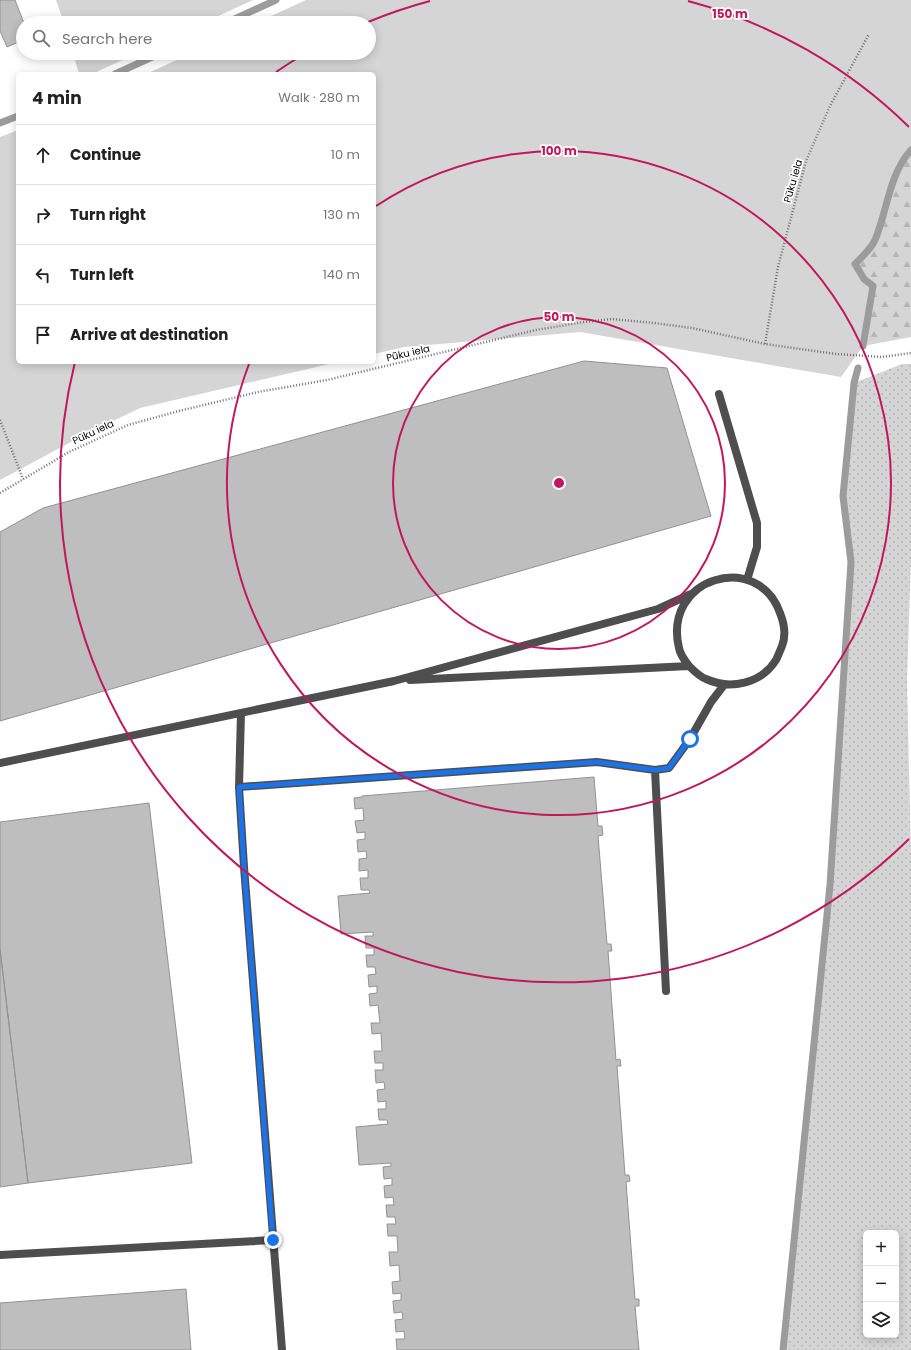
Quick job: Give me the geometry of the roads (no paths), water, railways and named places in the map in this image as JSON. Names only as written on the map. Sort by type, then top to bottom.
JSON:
[{"type":"lane","points":[[719,394],[758,522],[757,547],[747,580]]},
{"type":"lane","points":[[0,762],[394,681],[658,609],[691,594],[707,582],[727,577],[747,580],[764,589],[777,604],[784,623],[783,643],[775,661],[761,675],[743,684],[724,685],[704,679],[689,666],[679,650],[676,630],[680,610],[691,594]]},
{"type":"lane","points":[[394,681],[689,666]]},
{"type":"lane","points":[[239,787],[597,762],[655,770],[669,768],[690,739],[711,702],[724,685]]},
{"type":"lane","points":[[241,713],[239,787],[244,867],[282,1350]]},
{"type":"lane","points":[[655,770],[666,991]]},
{"type":"lane","points":[[0,1255],[273,1240]]},
{"type":"waterway","points":[[241,16],[276,0]]},
{"type":"waterway","points":[[119,72],[146,60]]},
{"type":"waterway","points":[[0,123],[16,117]]},
{"type":"waterway","points":[[863,346],[873,286],[864,279],[855,264],[869,250],[875,240],[893,182],[898,170],[911,150]]},
{"type":"waterway","points":[[783,1350],[830,885],[851,562],[843,496],[854,383],[858,368]]}]
